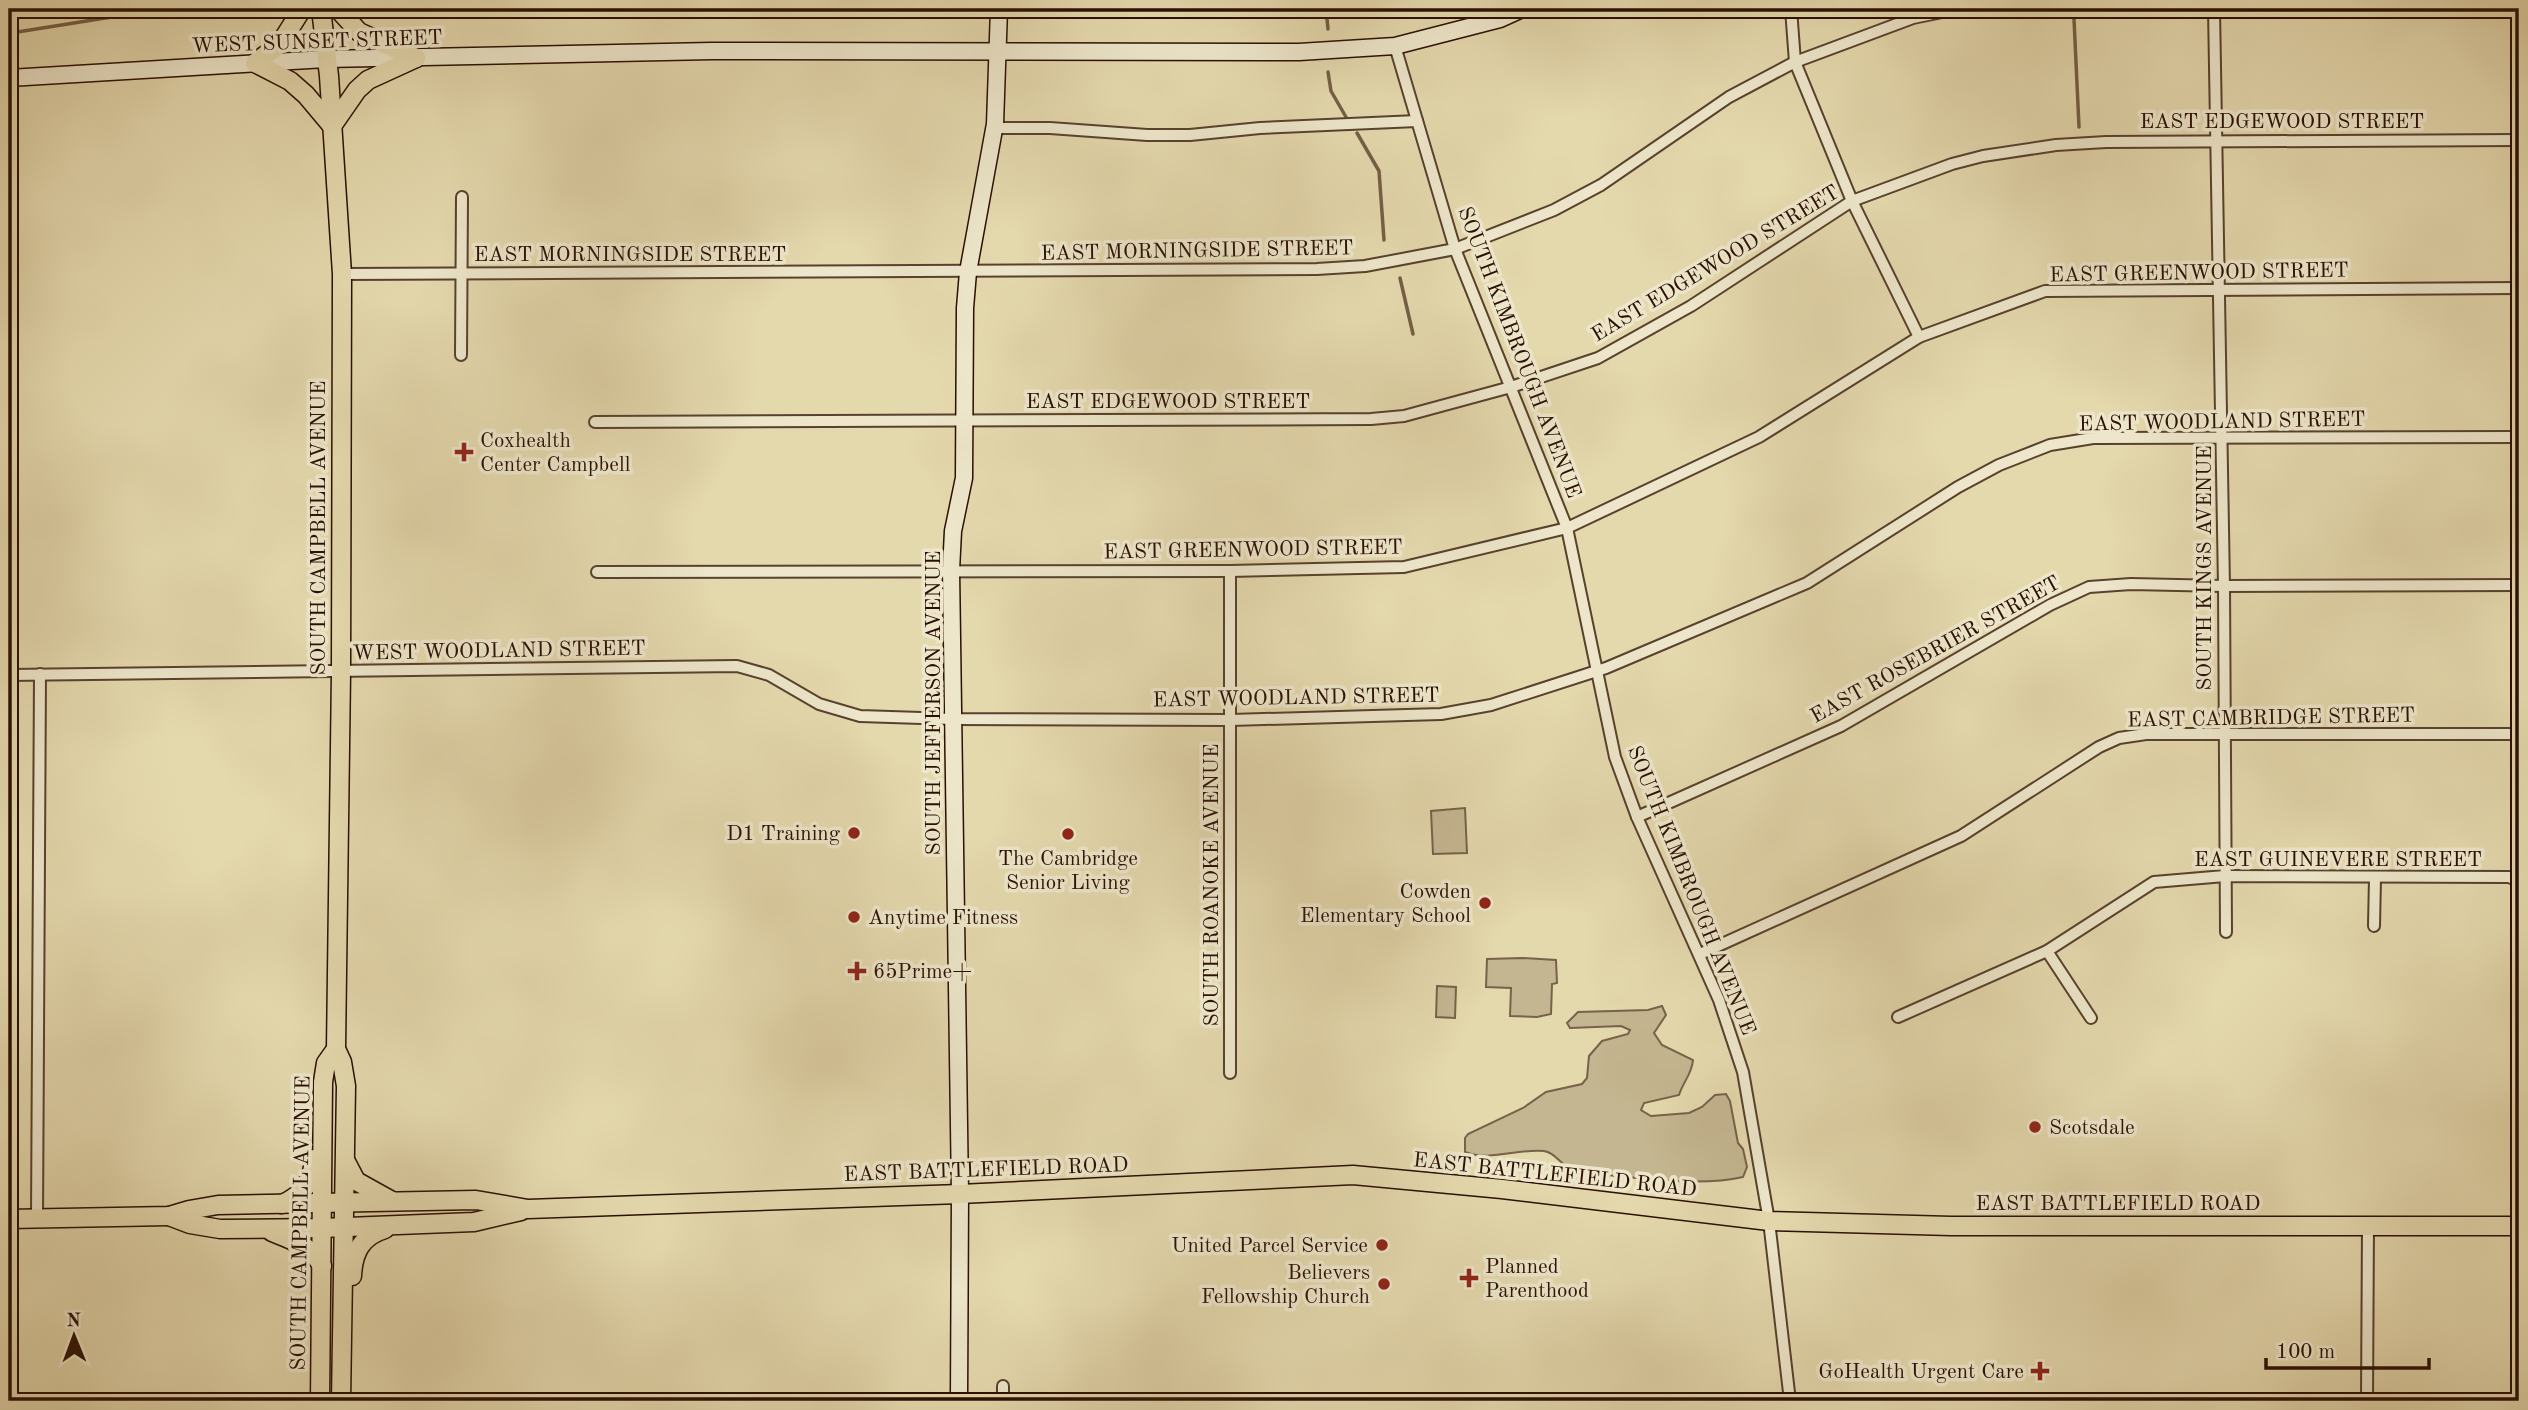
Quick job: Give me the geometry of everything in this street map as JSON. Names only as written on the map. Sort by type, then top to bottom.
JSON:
[{"type":"main road","points":[[302,9],[280,44],[255,63],[290,81],[306,95],[332,127],[357,90],[368,80],[416,58]]},
{"type":"main road","name":"SOUTH CAMPBELL AVENUE","points":[[321,9],[342,275],[336,1049],[342,1062],[346,1086],[341,1401]]},
{"type":"main road","points":[[338,9],[359,32],[384,46],[416,58]]},
{"type":"main road","name":"SOUTH JEFFERSON AVENUE","points":[[959,1401],[960,1194],[951,570],[953,530],[964,478],[965,307],[968,272],[995,128],[999,9]]},
{"type":"main road","name":"WEST SUNSET STREET","points":[[9,78],[326,59],[712,51],[1299,52],[1395,46],[1500,19],[1522,9]]},
{"type":"main road","name":"SOUTH CAMPBELL AVENUE","points":[[320,1401],[323,1094],[326,1063],[336,1049]]},
{"type":"main road","points":[[279,1205],[298,1195],[312,1175],[317,1111],[323,1094]]},
{"type":"main road","points":[[345,1159],[356,1181],[395,1203]]},
{"type":"main road","name":"EAST BATTLEFIELD ROAD","points":[[528,1209],[960,1194],[1353,1175],[1502,1189],[1769,1221],[1951,1226],[2519,1226]]},
{"type":"main road","points":[[9,1219],[169,1216],[218,1205],[476,1200],[528,1209]]},
{"type":"main road","points":[[169,1216],[190,1224],[220,1229],[322,1228],[474,1222],[528,1209]]},
{"type":"main road","points":[[342,1363],[350,1328],[356,1251],[370,1234],[395,1226]]},
{"type":"main road","points":[[263,1228],[300,1244],[315,1255],[321,1266]]},
{"type":"street","points":[[1791,9],[1795,62],[1852,201],[1919,337]]},
{"type":"street","name":"EAST MORNINGSIDE STREET","points":[[342,275],[1317,269],[1365,266],[1455,249],[1554,210],[1601,185],[1729,96],[1795,62],[1913,18],[1957,9]]},
{"type":"street","name":"SOUTH KINGS AVENUE","points":[[2214,9],[2224,586],[2226,932]]},
{"type":"street","name":"SOUTH KIMBROUGH AVENUE","points":[[1395,46],[1455,249],[1567,528],[1615,757],[1637,817],[1719,1000],[1743,1072],[1769,1221],[1790,1401]]},
{"type":"street","points":[[995,128],[1190,135],[1260,128],[1417,121]]},
{"type":"street","name":"EAST EDGEWOOD STREET","points":[[595,422],[1371,419],[1404,416],[1511,387],[1598,358],[1691,306],[1852,201],[1952,164],[2016,150],[2106,142],[2519,140]]},
{"type":"street","points":[[461,355],[462,197]]},
{"type":"street","name":"EAST GREENWOOD STREET","points":[[597,572],[1230,571],[1404,567],[1567,528],[1759,437],[1919,337],[2045,291],[2519,288]]},
{"type":"street","name":"EAST WOODLAND STREET","points":[[737,666],[769,675],[819,704],[860,716],[1231,720],[1441,715],[1491,705],[1599,671],[1807,583],[1958,487],[1998,465],[2050,445],[2093,438],[2519,437]]},
{"type":"street","name":"SOUTH ROANOKE AVENUE","points":[[1230,571],[1230,1073]]},
{"type":"street","name":"EAST ROSEBRIER STREET","points":[[1637,817],[1841,726],[2050,605],[2089,587],[2131,584],[2519,585]]},
{"type":"street","name":"WEST WOODLAND STREET","points":[[9,675],[737,666]]},
{"type":"street","points":[[37,1219],[40,674]]},
{"type":"street","name":"EAST CAMBRIDGE STREET","points":[[1700,954],[1961,836],[2109,743],[2146,734],[2519,734]]},
{"type":"street","name":"EAST GUINEVERE STREET","points":[[1898,1017],[2047,951],[2154,883],[2225,876],[2509,877],[2519,881]]},
{"type":"street","points":[[2374,926],[2375,877]]},
{"type":"street","points":[[2047,951],[2091,1018]]},
{"type":"street","points":[[2367,1401],[2368,1225]]},
{"type":"street","points":[[1003,1386],[1003,1401]]},
{"type":"shaded area","points":[[1465,808],[1467,853],[1433,854],[1431,811]]},
{"type":"shaded area","points":[[1487,959],[1556,960],[1557,983],[1552,984],[1551,1014],[1537,1017],[1510,1016],[1511,988],[1486,987]]},
{"type":"shaded area","points":[[1437,986],[1456,987],[1455,1018],[1436,1017]]},
{"type":"shaded area","points":[[1662,1006],[1666,1015],[1654,1033],[1662,1045],[1693,1060],[1692,1065],[1679,1095],[1644,1103],[1641,1110],[1651,1116],[1689,1113],[1702,1107],[1715,1095],[1726,1094],[1747,1167],[1743,1177],[1684,1181],[1582,1173],[1569,1168],[1554,1155],[1544,1151],[1484,1156],[1465,1152],[1465,1138],[1468,1134],[1523,1108],[1546,1092],[1582,1084],[1587,1078],[1589,1056],[1602,1041],[1628,1034],[1630,1030],[1621,1026],[1570,1028],[1567,1023],[1578,1012],[1648,1010]]},
{"type":"waterway","points":[[692,9],[755,14],[792,9]]},
{"type":"waterway","points":[[1326,9],[1328,29]]},
{"type":"waterway","points":[[11,33],[118,16],[240,13]]},
{"type":"waterway","points":[[2074,19],[2079,127]]},
{"type":"waterway","points":[[1328,72],[1331,91],[1346,117]]},
{"type":"waterway","points":[[1357,133],[1379,171],[1384,240]]},
{"type":"waterway","points":[[1400,278],[1413,334]]},
{"type":"place","name":"Coxhealth Center Campbell","points":[[464,452]]},
{"type":"place","name":"D1 Training","points":[[854,833]]},
{"type":"place","name":"The Cambridge Senior Living","points":[[1068,834]]},
{"type":"place","name":"Cowden Elementary School","points":[[1485,903]]},
{"type":"place","name":"Anytime Fitness","points":[[854,917]]},
{"type":"place","name":"65Prime+","points":[[857,971]]},
{"type":"place","name":"Scotsdale","points":[[2035,1127]]},
{"type":"place","name":"United Parcel Service","points":[[1382,1245]]},
{"type":"place","name":"Planned Parenthood","points":[[1469,1278]]},
{"type":"place","name":"Believers Fellowship Church","points":[[1384,1284]]},
{"type":"place","name":"GoHealth Urgent Care","points":[[2040,1371]]}]
